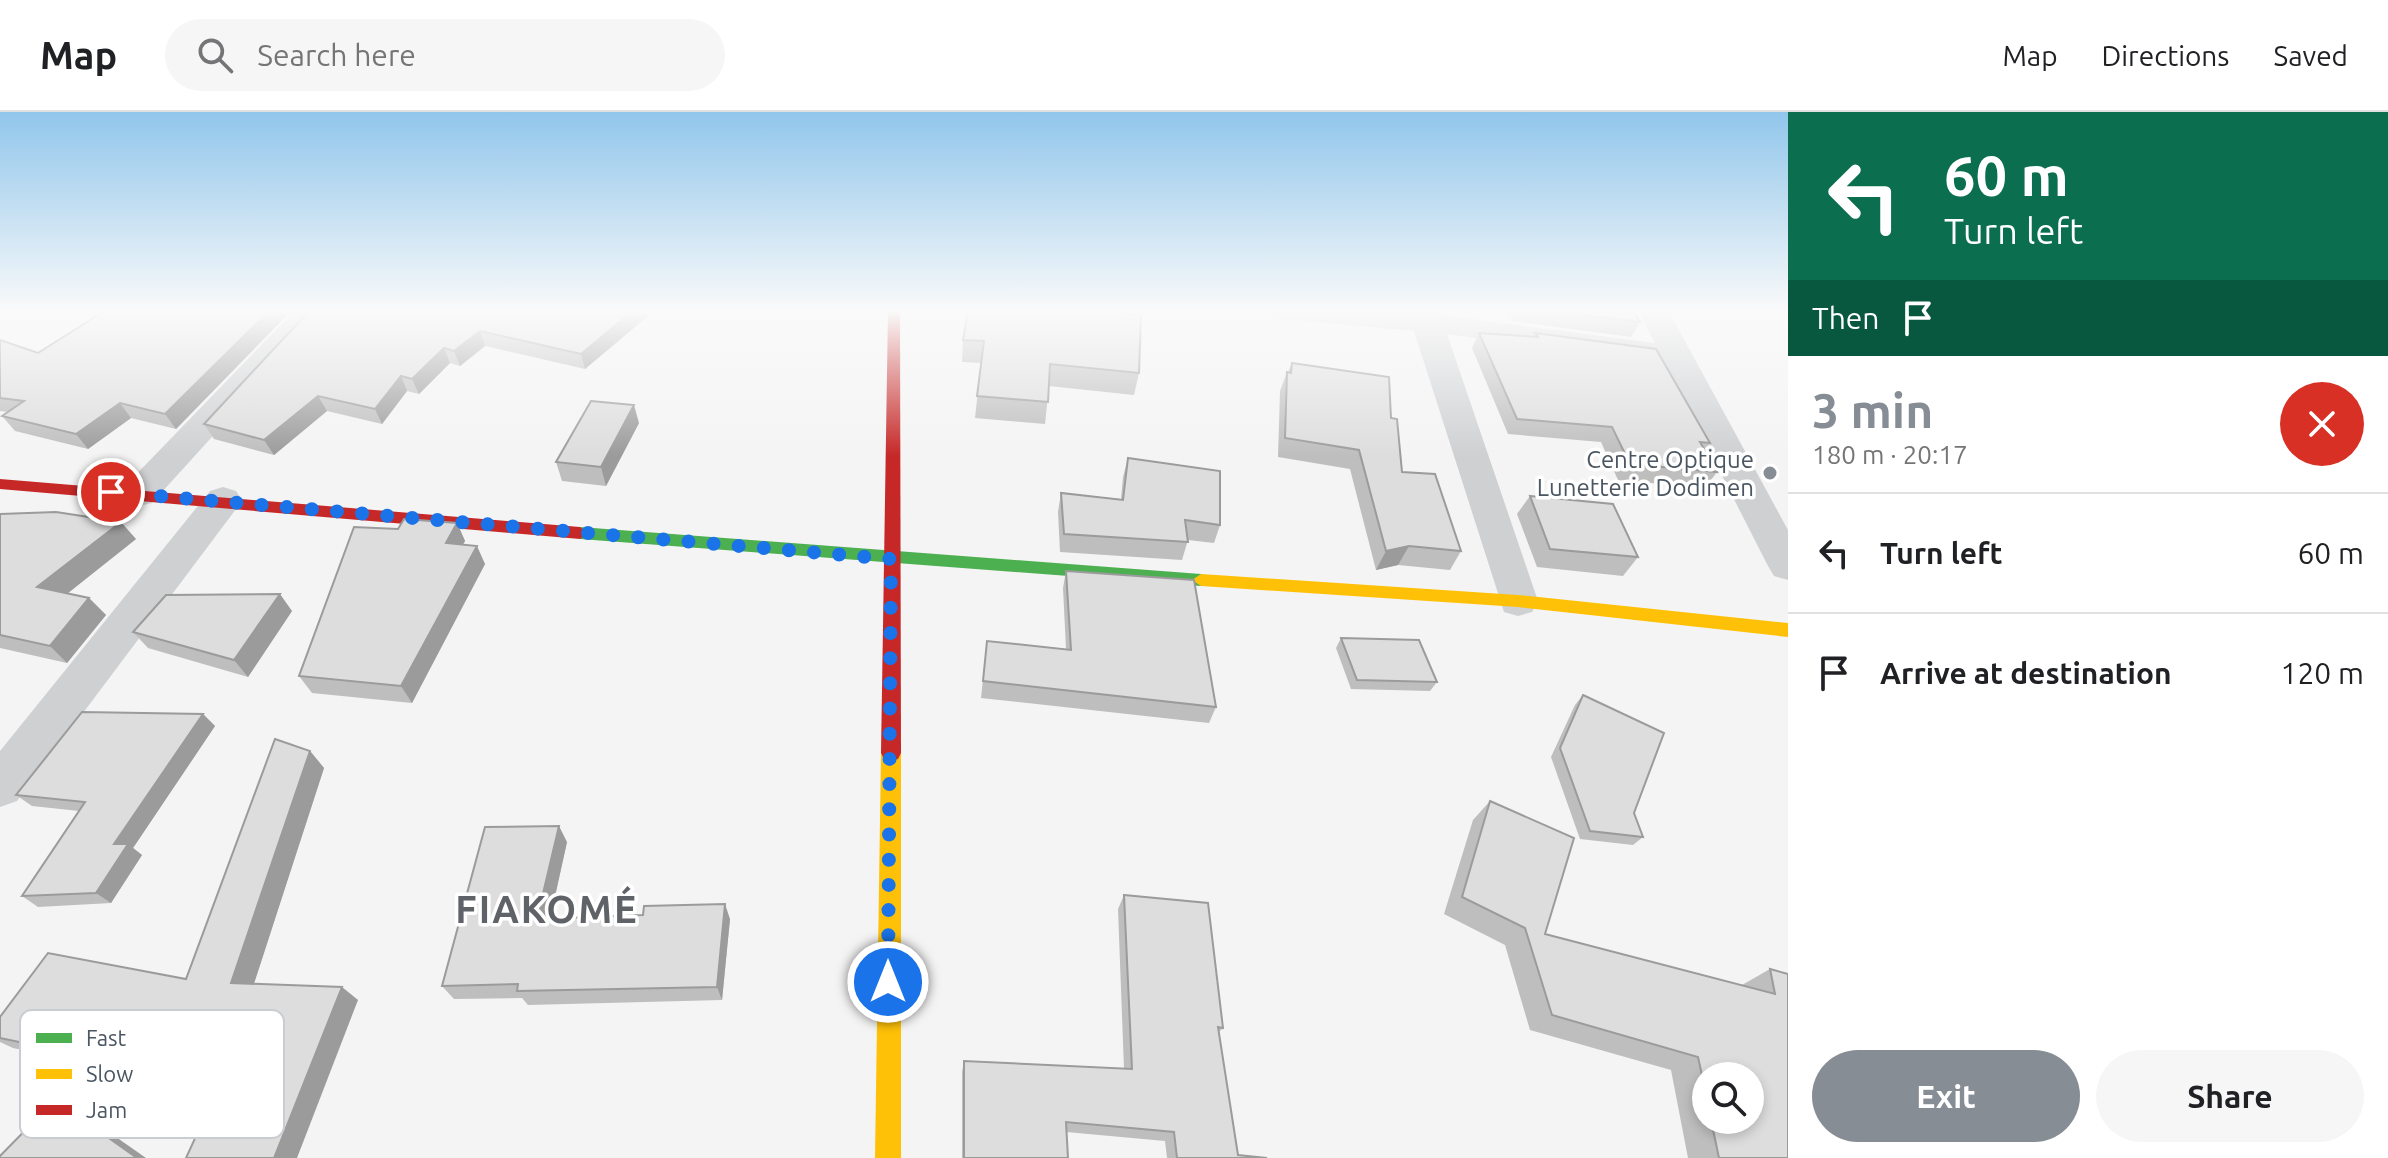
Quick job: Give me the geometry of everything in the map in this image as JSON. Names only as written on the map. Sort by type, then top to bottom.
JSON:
[{"type":"street","points":[[139,494],[266,359]]},
{"type":"street","points":[[888,1158],[893,359]]},
{"type":"street","points":[[1441,359],[1518,601]]},
{"type":"street","points":[[1679,359],[1788,566]]},
{"type":"street","points":[[0,484],[223,500],[891,559],[1518,601],[1788,630]]},
{"type":"street","points":[[0,786],[223,500]]},
{"type":"building","points":[[0,359],[221,359],[165,414],[120,403],[76,434],[2,416],[24,401],[0,398]]},
{"type":"building","points":[[265,359],[433,359],[412,379],[401,376],[375,409],[318,396],[264,440],[204,424]]},
{"type":"building","points":[[982,359],[1139,359],[1139,373],[1050,364],[1048,402],[977,396]]},
{"type":"building","points":[[1490,359],[1662,359],[1710,443],[1700,442],[1717,472],[1630,464],[1612,427],[1517,419]]},
{"type":"building","points":[[1292,363],[1389,377],[1391,418],[1397,419],[1402,472],[1435,474],[1461,551],[1409,546],[1386,551],[1359,450],[1285,438],[1287,372],[1291,373]]},
{"type":"building","points":[[591,401],[634,405],[601,467],[556,462]]},
{"type":"building","points":[[1128,458],[1220,471],[1220,525],[1185,520],[1188,542],[1064,534],[1061,493],[1123,500]]},
{"type":"building","points":[[1530,496],[1613,504],[1638,557],[1550,549]]},
{"type":"building","points":[[56,512],[121,522],[37,587],[89,598],[50,646],[0,635],[0,514]]},
{"type":"building","points":[[404,519],[457,523],[446,543],[477,546],[401,686],[299,676],[354,527],[398,529]]},
{"type":"building","points":[[1066,571],[1194,580],[1216,707],[983,681],[987,641],[1071,650]]},
{"type":"building","points":[[280,594],[234,660],[133,632],[166,595]]},
{"type":"building","points":[[1341,638],[1419,640],[1437,682],[1357,680]]},
{"type":"building","points":[[1583,695],[1664,733],[1634,813],[1643,837],[1590,831],[1560,748]]},
{"type":"building","points":[[82,712],[203,714],[114,844],[128,844],[96,893],[22,896],[85,802],[16,795]]},
{"type":"building","points":[[275,739],[310,751],[231,983],[342,987],[284,1133],[284,1010],[20,1010],[20,1042],[0,1038],[0,1017],[48,953],[186,979]]},
{"type":"building","points":[[1490,801],[1574,838],[1545,934],[1775,994],[1770,969],[1788,974],[1788,1158],[1719,1158],[1714,1134],[1764,1134],[1764,1062],[1699,1062],[1698,1057],[1552,1015],[1525,928],[1462,897]]},
{"type":"building","points":[[559,826],[537,919],[643,915],[644,906],[725,904],[717,987],[517,991],[518,984],[442,986],[485,827]]},
{"type":"building","points":[[1124,895],[1208,903],[1223,1028],[1218,1027],[1238,1155],[1267,1158],[1177,1158],[1174,1132],[1066,1122],[1068,1158],[964,1158],[964,1061],[1132,1069]]},
{"type":"building","points":[[20,1136],[109,1138],[137,1158],[0,1158]]},
{"type":"building","points":[[195,1138],[282,1138],[274,1158],[186,1158]]},
{"type":"traffic: fast","points":[[580,533],[1201,580]]},
{"type":"traffic: slow","points":[[1201,580],[1518,601],[1788,630]]},
{"type":"traffic: slow","points":[[888,1158],[891,753]]},
{"type":"traffic: jam","points":[[891,753],[894,359]]},
{"type":"traffic: jam","points":[[0,484],[580,533]]},
{"type":"place","name":"Centre Optique Lunetterie Dodimen","points":[[1770,473]]},
{"type":"district","name":"FIAKOMÉ","points":[[547,909]]},
{"type":"route","points":[[111,492],[891,559],[888,982]]}]
